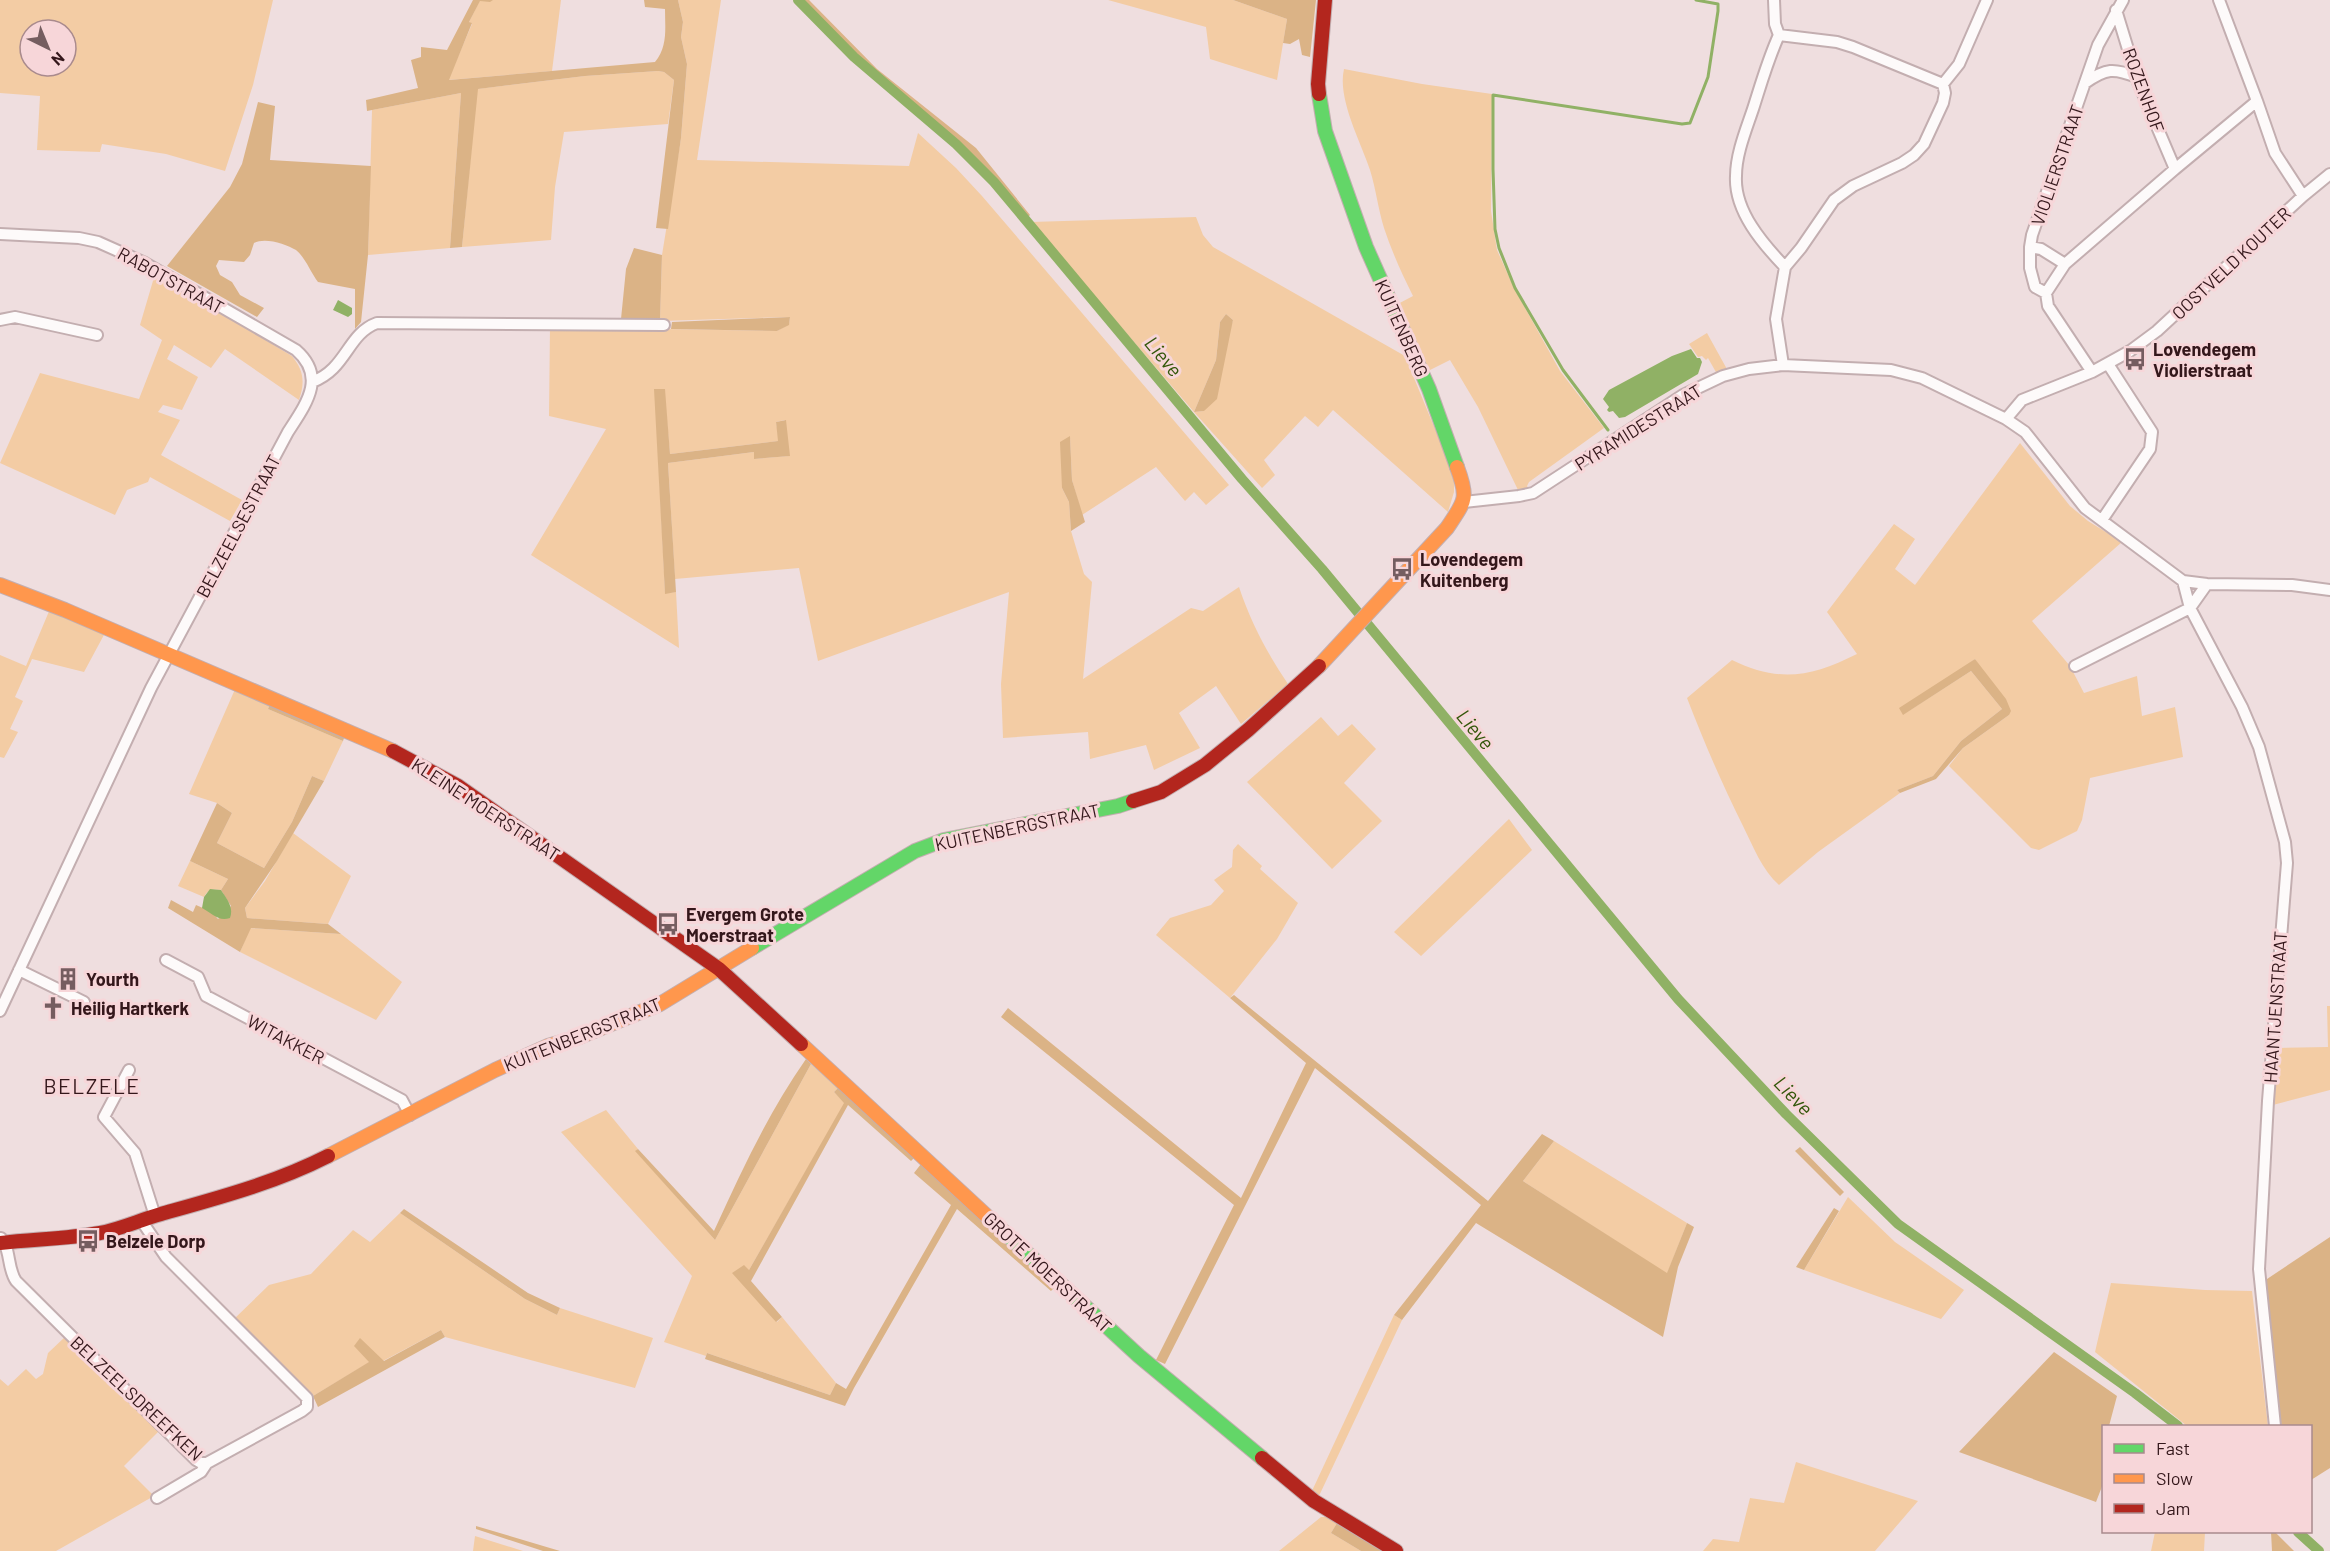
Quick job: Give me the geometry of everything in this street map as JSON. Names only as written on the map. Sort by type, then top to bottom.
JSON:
[{"type":"street","name":"KUITENBERG","points":[[1325,0],[1318,84],[1324,131],[1366,247],[1429,389],[1458,466],[1464,486],[1464,502]]},
{"type":"street","points":[[1774,0],[1775,24],[1779,35],[1770,54],[1742,142],[1735,177],[1740,201],[1752,226],[1785,267]]},
{"type":"street","points":[[1943,84],[1959,64],[1987,0]]},
{"type":"street","name":"VIOLIERSTRAAT","points":[[2046,293],[2035,287],[2030,268],[2032,235],[2098,45],[2123,0]]},
{"type":"street","points":[[2219,0],[2275,153],[2303,196]]},
{"type":"street","name":"ROZENHOF","points":[[2116,10],[2137,77],[2175,169]]},
{"type":"street","points":[[1779,35],[1845,44],[1943,84]]},
{"type":"street","name":"VIOLIERSTRAAT","points":[[2085,83],[2099,72],[2111,70],[2137,77]]},
{"type":"street","points":[[1783,365],[1776,319],[1785,267],[1834,200],[1853,186],[1902,163],[1924,144],[1943,103],[1945,93],[1943,84]]},
{"type":"street","points":[[2092,372],[2048,306],[2046,293],[2065,264],[2257,100]]},
{"type":"street","name":"OOSTVELD KOUTER","points":[[2006,419],[2022,400],[2108,364],[2157,331],[2303,196],[2330,174]]},
{"type":"street","name":"RABOTSTRAAT","points":[[0,234],[88,239],[130,255],[296,350],[306,362],[312,382]]},
{"type":"street","points":[[2030,247],[2041,249],[2065,264]]},
{"type":"street","points":[[0,320],[15,317],[97,335]]},
{"type":"street","points":[[312,382],[333,372],[365,328],[377,323],[664,324]]},
{"type":"street","points":[[2102,520],[2150,449],[2152,432],[2108,364]]},
{"type":"street","name":"PYRAMIDESTRAAT","points":[[1464,502],[1533,493],[1683,395],[1723,376],[1749,369],[1783,365],[1891,370],[1922,378],[2006,419],[2025,432],[2069,491],[2085,508],[2183,581],[2207,584],[2292,585],[2330,590]]},
{"type":"street","name":"BELZEELSESTRAAT","points":[[0,1011],[151,688],[288,432],[308,400],[312,382]]},
{"type":"street","name":"KUITENBERGSTRAAT","points":[[2,1241],[83,1235],[149,1219],[240,1192],[296,1172],[506,1065],[548,1046],[579,1037],[660,1004],[915,851],[944,840],[1118,806],[1161,792],[1205,765],[1299,686],[1447,528],[1464,502]]},
{"type":"street","name":"HAANTJENSTRAAT","points":[[2183,581],[2190,608],[2242,707],[2259,747],[2285,842],[2287,863],[2269,1090],[2259,1269],[2275,1425]]},
{"type":"street","points":[[2074,666],[2190,608],[2207,584]]},
{"type":"street","name":"KLEINE MOERSTRAAT","points":[[0,585],[65,610],[415,761],[458,786],[719,969]]},
{"type":"street","name":"WITAKKER","points":[[166,960],[198,977],[206,996],[402,1100],[410,1115]]},
{"type":"street","name":"GROTE MOERSTRAAT","points":[[719,969],[1139,1356],[1314,1501],[1396,1551]]},
{"type":"street","points":[[19,970],[84,1002]]},
{"type":"street","points":[[129,1070],[104,1117],[135,1153],[149,1219]]},
{"type":"street","name":"BELZEELSDREEFKEN","points":[[2,1241],[11,1273],[16,1281],[196,1460],[207,1463],[302,1411],[307,1407],[307,1398],[166,1257],[149,1219]]},
{"type":"street","points":[[157,1498],[201,1472],[207,1463]]},
{"type":"shaded area","points":[[0,0],[273,0],[253,85],[225,171],[166,154],[102,144],[100,152],[37,150],[40,96],[0,93]]},
{"type":"shaded area","points":[[473,0],[493,0],[480,1],[469,22],[472,23],[449,80],[655,62],[664,43],[665,9],[645,7],[644,0],[678,0],[683,22],[681,37],[687,64],[681,138],[668,229],[656,228],[674,80],[664,72],[658,71],[585,76],[478,89],[462,247],[450,248],[461,93],[367,111],[366,100],[418,88],[411,60],[421,57],[421,47],[447,50]]},
{"type":"shaded area","points":[[480,0],[561,0],[552,71],[448,80],[472,24],[469,22]]},
{"type":"shaded area","points":[[678,0],[721,0],[697,160],[909,166],[918,133],[982,196],[1229,485],[1206,505],[1194,492],[1185,501],[1156,467],[1082,515],[1072,480],[1070,437],[1062,488],[1069,502],[1071,531],[1084,574],[1092,582],[1083,679],[1191,608],[1203,611],[1239,587],[1260,637],[1288,684],[1241,724],[1216,686],[1179,713],[1200,748],[1154,770],[1146,745],[1090,759],[1088,732],[1003,738],[1001,684],[1009,592],[818,661],[799,568],[675,579],[668,463],[754,452],[754,459],[789,456],[785,420],[776,422],[779,441],[670,454],[664,389],[655,390],[665,593],[676,592],[679,648],[531,555],[606,429],[549,416],[550,327],[777,331],[789,324],[790,317],[660,321],[662,255],[681,138],[687,64],[681,37],[683,22]]},
{"type":"shaded area","points":[[801,0],[809,0],[877,69],[976,148],[1030,215],[1027,218],[998,181],[959,142],[880,78]]},
{"type":"shaded area","points":[[1108,0],[1233,0],[1287,19],[1277,80],[1210,59],[1206,27]]},
{"type":"shaded area","points":[[1233,0],[1316,0],[1310,57],[1302,55],[1299,39],[1290,44],[1283,43],[1287,19]]},
{"type":"shaded area","points":[[1344,69],[1492,94],[1491,211],[1497,250],[1514,288],[1560,371],[1604,428],[1529,482],[1527,486],[1529,489],[1518,490],[1478,407],[1450,360],[1424,373],[1394,306],[1413,296],[1387,237],[1370,170],[1347,107],[1344,94]]},
{"type":"shaded area","points":[[664,72],[674,80],[668,124],[564,132],[555,187],[551,240],[462,247],[477,89],[585,76]]},
{"type":"shaded area","points":[[461,93],[450,248],[368,255],[372,110]]},
{"type":"shaded area","points":[[258,102],[275,106],[270,160],[371,166],[368,255],[361,322],[355,329],[355,289],[318,282],[299,253],[281,244],[259,241],[254,243],[250,255],[244,262],[219,260],[216,266],[220,275],[232,282],[240,295],[264,308],[257,317],[167,266],[230,187],[242,164]]},
{"type":"shaded area","points":[[1196,217],[1203,235],[1213,247],[1405,356],[1454,481],[1454,492],[1448,512],[1333,410],[1318,427],[1305,416],[1264,460],[1275,475],[1262,488],[1194,412],[1031,222]],"holes":[[[1226,314],[1233,320],[1204,411],[1194,412],[1216,360],[1220,322]]]},
{"type":"shaded area","points":[[634,248],[662,255],[660,321],[621,319],[626,269]]},
{"type":"shaded area","points":[[155,274],[292,356],[301,372],[303,382],[299,400],[225,349],[211,368],[174,345],[167,359],[198,377],[182,410],[163,405],[158,412],[180,420],[161,455],[242,500],[230,521],[150,477],[148,482],[127,490],[115,515],[0,463],[40,373],[139,399],[162,340],[140,325]]},
{"type":"shaded area","points":[[338,300],[352,308],[352,314],[348,317],[333,310]]},
{"type":"shaded area","points":[[1226,314],[1233,320],[1217,399],[1204,411],[1194,412],[1216,360],[1220,322]]},
{"type":"shaded area","points":[[790,317],[789,325],[777,331],[671,329],[672,322]]},
{"type":"shaded area","points":[[1707,333],[1728,371],[1717,374],[1708,358],[1706,360],[1702,356],[1698,357],[1689,344]]},
{"type":"shaded area","points":[[1691,349],[1702,362],[1698,374],[1625,417],[1619,418],[1613,411],[1607,410],[1609,407],[1603,399],[1609,390],[1672,356]]},
{"type":"shaded area","points":[[654,389],[665,389],[670,454],[778,441],[776,422],[786,420],[790,456],[754,459],[754,452],[668,463],[676,592],[665,594]]},
{"type":"shaded area","points":[[1070,436],[1072,480],[1085,522],[1071,531],[1069,502],[1062,488],[1060,442]]},
{"type":"shaded area","points":[[2020,443],[2070,506],[2088,521],[2122,542],[2032,621],[2070,666],[2084,693],[2137,676],[2142,716],[2175,707],[2183,757],[2090,778],[2082,820],[2077,831],[2039,850],[2031,848],[1949,766],[1963,748],[2009,715],[1975,659],[1904,714],[1971,671],[2002,709],[1961,741],[1933,776],[1897,790],[1900,793],[1818,852],[1779,885],[1754,850],[1687,698],[1732,660],[1765,672],[1795,674],[1825,668],[1857,654],[1827,612],[1894,524],[1915,539],[1895,569],[1915,585]]},
{"type":"shaded area","points":[[50,609],[105,633],[84,672],[32,659],[15,697],[23,701],[10,729],[18,732],[4,758],[0,757],[0,655],[26,666]]},
{"type":"shaded area","points":[[1975,659],[2006,699],[2011,711],[2009,715],[1963,748],[1936,779],[1900,793],[1897,790],[1933,776],[1961,741],[2002,709],[1971,671],[1903,715],[1899,708]]},
{"type":"shaded area","points":[[236,687],[270,704],[268,709],[343,741],[324,781],[312,776],[292,822],[264,868],[217,843],[232,813],[217,803],[189,794]]},
{"type":"shaded area","points":[[270,704],[345,735],[343,741],[268,709]]},
{"type":"shaded area","points":[[1321,717],[1338,736],[1352,724],[1376,749],[1344,783],[1382,821],[1332,869],[1247,782]]},
{"type":"shaded area","points":[[312,776],[324,781],[277,861],[245,908],[247,918],[328,924],[341,934],[251,928],[240,952],[168,908],[171,900],[193,912],[196,905],[212,912],[218,919],[231,906],[221,890],[228,879],[190,861],[217,803],[232,813],[217,843],[264,868],[292,822]]},
{"type":"shaded area","points":[[1509,819],[1532,850],[1421,956],[1394,932]]},
{"type":"shaded area","points":[[293,833],[351,876],[328,924],[247,918],[245,908],[265,881]]},
{"type":"shaded area","points":[[1238,844],[1262,866],[1260,869],[1298,903],[1277,939],[1230,998],[1156,935],[1170,918],[1211,905],[1224,891],[1214,880],[1232,867],[1233,850]]},
{"type":"shaded area","points":[[190,861],[228,879],[221,890],[211,890],[204,897],[178,886]]},
{"type":"shaded area","points":[[210,889],[221,890],[228,900],[230,918],[219,918],[202,908],[204,897]]},
{"type":"shaded area","points":[[250,928],[341,934],[402,982],[376,1020],[240,952]]},
{"type":"shaded area","points":[[1234,995],[1488,1201],[1542,1134],[1554,1141],[1523,1181],[1667,1273],[1687,1223],[1694,1227],[1678,1267],[1663,1337],[1476,1223],[1402,1320],[1394,1315],[1481,1205],[1315,1068],[1165,1364],[1156,1360],[1234,1205],[1001,1017],[1008,1008],[1241,1198],[1306,1063],[1230,998]]},
{"type":"shaded area","points":[[2327,1006],[2330,1006],[2330,1090],[2273,1105],[2277,1048],[2328,1047]]},
{"type":"shaded area","points":[[806,1059],[811,1064],[715,1240],[635,1151],[638,1149],[714,1231],[767,1122]]},
{"type":"shaded area","points":[[811,1064],[838,1088],[834,1092],[845,1103],[749,1270],[733,1273],[777,1322],[782,1317],[836,1383],[830,1395],[707,1353],[706,1356],[664,1342],[692,1276],[561,1132],[606,1110],[638,1149],[636,1151],[715,1240]]},
{"type":"shaded area","points":[[838,1088],[914,1158],[911,1161],[848,1105],[751,1281],[782,1317],[776,1322],[732,1273],[744,1265],[749,1270],[844,1103],[834,1092]]},
{"type":"shaded area","points":[[1554,1141],[1687,1223],[1667,1274],[1523,1181]]},
{"type":"shaded area","points":[[1800,1147],[1844,1192],[1840,1196],[1795,1151]]},
{"type":"shaded area","points":[[921,1164],[1055,1287],[1051,1291],[957,1209],[845,1406],[705,1359],[707,1353],[830,1395],[836,1383],[846,1389],[951,1205],[914,1173]]},
{"type":"shaded area","points":[[1848,1197],[1895,1242],[1964,1290],[1941,1319],[1804,1270]]},
{"type":"shaded area","points":[[1834,1208],[1839,1211],[1804,1270],[1796,1267]]},
{"type":"shaded area","points":[[404,1209],[528,1293],[560,1308],[557,1315],[525,1299],[400,1213]]},
{"type":"shaded area","points":[[400,1213],[525,1299],[557,1315],[560,1308],[653,1338],[635,1388],[445,1337],[441,1330],[383,1361],[370,1362],[313,1396],[309,1394],[234,1319],[269,1285],[311,1274],[353,1230],[370,1242]]},
{"type":"shaded area","points":[[2330,1237],[2330,1468],[2312,1479],[2312,1425],[2277,1425],[2261,1283]]},
{"type":"shaded area","points":[[2111,1283],[2252,1291],[2268,1425],[2186,1425],[2095,1352]]},
{"type":"shaded area","points":[[1394,1315],[1402,1320],[1318,1498],[1311,1493]]},
{"type":"shaded area","points":[[441,1330],[445,1337],[318,1407],[313,1396],[369,1362],[354,1346],[360,1338],[384,1361]]},
{"type":"shaded area","points":[[66,1336],[160,1430],[124,1466],[154,1496],[56,1551],[0,1551],[0,1379],[8,1386],[26,1369],[36,1379],[43,1374],[48,1353]]},
{"type":"shaded area","points":[[2054,1352],[2117,1396],[2109,1425],[2102,1425],[2102,1487],[2096,1502],[1959,1452]]},
{"type":"shaded area","points":[[1796,1462],[1918,1501],[1875,1551],[1703,1551],[1713,1539],[1739,1542],[1750,1498],[1784,1503]]},
{"type":"shaded area","points":[[1321,1517],[1328,1517],[1337,1523],[1331,1533],[1361,1551],[1279,1551]]},
{"type":"shaded area","points":[[1337,1523],[1383,1551],[1361,1551],[1331,1533]]},
{"type":"shaded area","points":[[476,1526],[560,1551],[543,1551],[476,1529]]},
{"type":"shaded area","points":[[2155,1533],[2205,1533],[2204,1551],[2151,1551]]},
{"type":"shaded area","points":[[2271,1533],[2276,1533],[2294,1551],[2272,1551]]},
{"type":"shaded area","points":[[475,1536],[523,1551],[473,1551]]},
{"type":"waterway","name":"Lieve","points":[[798,0],[854,57],[956,144],[994,182],[1242,479],[1322,569],[1678,999],[1786,1114],[1898,1224],[2177,1425]]},
{"type":"waterway","points":[[1608,430],[1563,370],[1515,288],[1499,248],[1495,229],[1493,95],[1682,124],[1690,123],[1708,77],[1718,11],[1718,4],[1696,0]]},
{"type":"waterway","name":"Lieve","points":[[2299,1533],[2319,1551]]},
{"type":"traffic: fast","points":[[1319,94],[1325,131],[1366,247],[1429,389],[1457,467]]},
{"type":"traffic: fast","points":[[752,948],[915,851],[944,840],[1118,806],[1133,801]]},
{"type":"traffic: fast","points":[[1003,1231],[1139,1356],[1262,1458]]},
{"type":"traffic: slow","points":[[1319,666],[1447,528],[1458,512],[1464,493],[1457,467]]},
{"type":"traffic: slow","points":[[0,585],[65,610],[393,751]]},
{"type":"traffic: slow","points":[[328,1156],[495,1070],[548,1046],[579,1037],[660,1004],[752,948]]},
{"type":"traffic: slow","points":[[801,1044],[1003,1231]]},
{"type":"traffic: jam","points":[[1319,94],[1325,0]]},
{"type":"traffic: jam","points":[[1133,801],[1161,792],[1205,765],[1319,666]]},
{"type":"traffic: jam","points":[[393,751],[458,786],[719,969],[801,1044]]},
{"type":"traffic: jam","points":[[0,1243],[75,1237],[108,1231],[267,1182],[328,1156]]},
{"type":"traffic: jam","points":[[1262,1458],[1314,1501],[1396,1551]]},
{"type":"place","name":"Lovendegem Violierstraat","points":[[2135,359]]},
{"type":"place","name":"Lovendegem Kuitenberg","points":[[1402,569]]},
{"type":"place","name":"Evergem Grote Moerstraat","points":[[668,924]]},
{"type":"place","name":"Yourth","points":[[68,979]]},
{"type":"place","name":"Heilig Hartkerk","points":[[53,1008]]},
{"type":"place","name":"Belzele Dorp","points":[[88,1241]]},
{"type":"district","name":"BELZELE","points":[[92,1085]]}]
